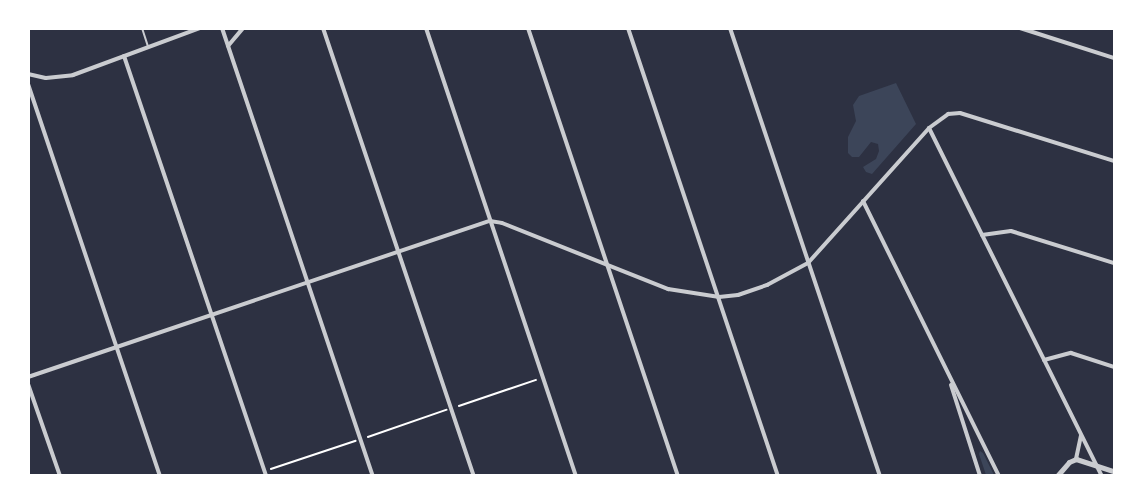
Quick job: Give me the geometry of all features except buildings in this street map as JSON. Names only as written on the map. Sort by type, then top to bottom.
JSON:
[{"type":"street","points":[[28,74],[61,77],[200,28]]},
{"type":"street","points":[[222,28],[373,476]]},
{"type":"street","points":[[228,46],[243,28]]},
{"type":"street","points":[[323,28],[474,476]]},
{"type":"street","points":[[426,28],[576,476]]},
{"type":"street","points":[[528,28],[678,476]]},
{"type":"street","points":[[628,28],[778,476]]},
{"type":"street","points":[[730,28],[880,476]]},
{"type":"street","points":[[1020,28],[1114,58]]},
{"type":"street","points":[[124,56],[265,474]]},
{"type":"street","points":[[28,84],[160,476]]},
{"type":"street","points":[[28,377],[490,221],[502,222],[668,289],[718,297],[738,295],[767,285],[808,263],[929,128],[943,116],[960,113],[1114,161]]},
{"type":"street","points":[[929,128],[1102,476]]},
{"type":"street","points":[[863,201],[999,476]]},
{"type":"street","points":[[982,235],[1011,231],[1114,263]]},
{"type":"street","points":[[1044,360],[1066,353],[1114,367]]},
{"type":"street","points":[[946,372],[980,476]]},
{"type":"street","points":[[28,384],[60,476]]},
{"type":"street","points":[[1076,459],[1082,436]]},
{"type":"street","points":[[1057,476],[1069,462],[1076,459],[1114,471]]},
{"type":"lane","points":[[142,28],[148,47]]},
{"type":"path","points":[[265,474],[543,377]]},
{"type":"shaded area","points":[[896,83],[916,124],[872,174],[866,172],[863,167],[876,159],[879,151],[878,144],[871,142],[859,157],[852,157],[848,153],[848,137],[856,121],[853,105],[859,96]]},
{"type":"shaded area","points":[[980,451],[983,453],[994,475],[986,475]]}]
